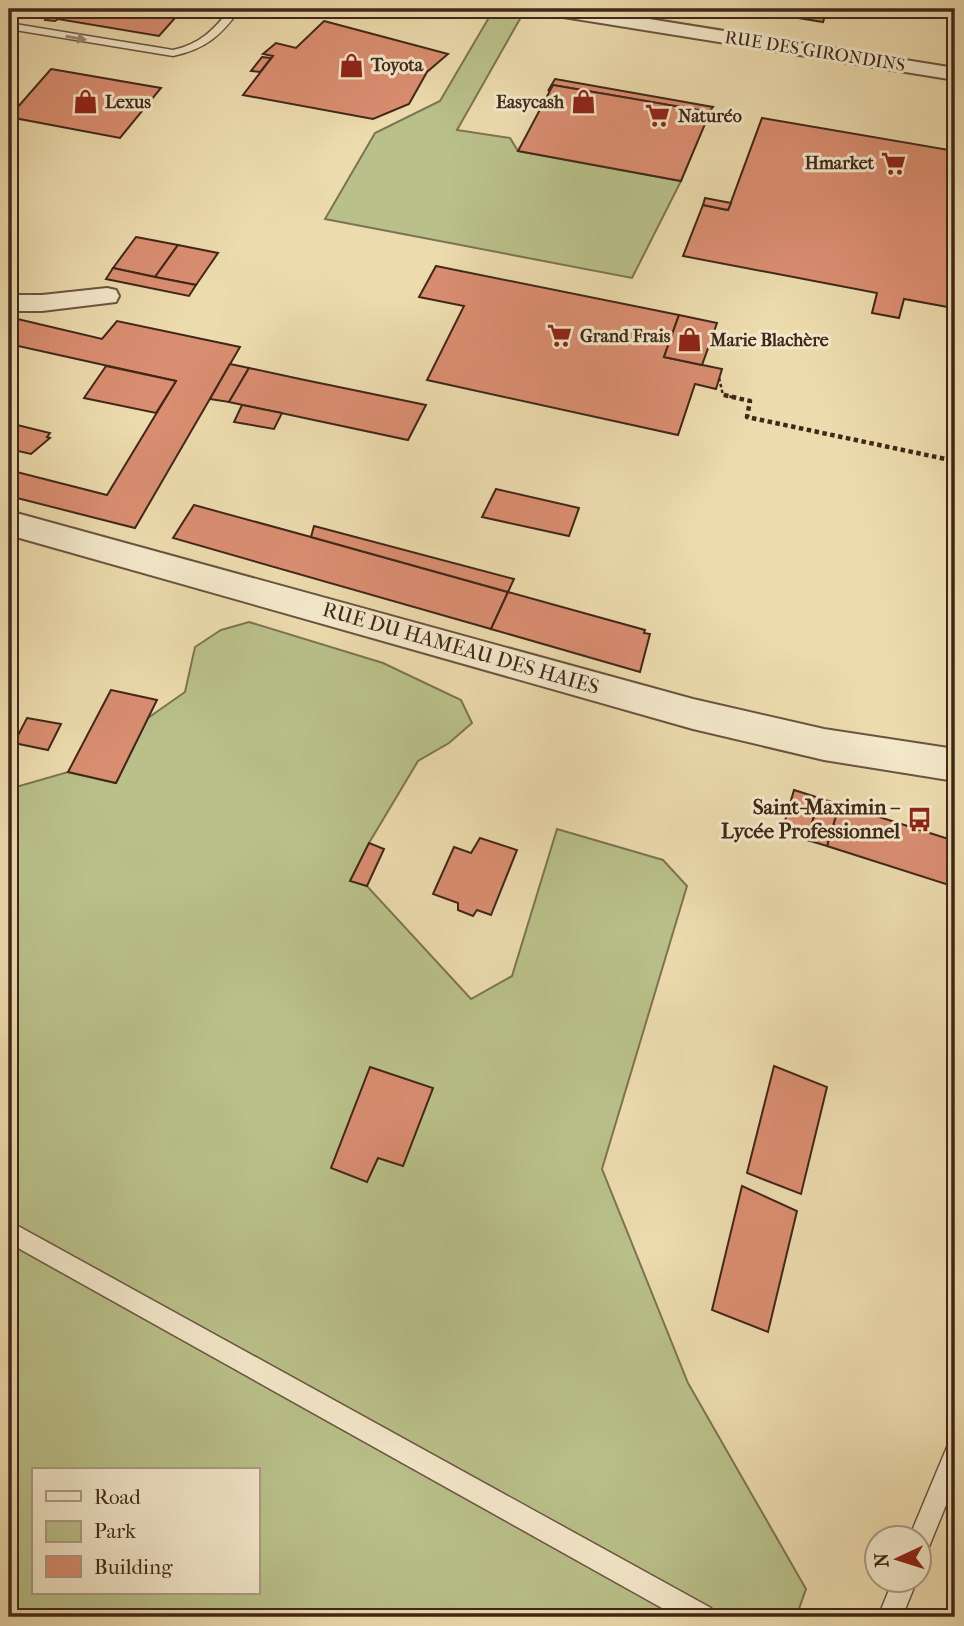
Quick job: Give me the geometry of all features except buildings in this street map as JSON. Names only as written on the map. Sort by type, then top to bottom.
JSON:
[{"type":"street","name":"RUE DES GIRONDINS","points":[[551,9],[955,74]]},
{"type":"street","points":[[9,303],[42,303],[107,296]]},
{"type":"street","name":"RUE DU HAMEAU DES HAIES","points":[[9,523],[286,598],[647,702],[739,725],[916,761],[955,773]]},
{"type":"street","name":"RUE DU HAMEAU DES HAIES","points":[[916,761],[955,765]]},
{"type":"lane","points":[[9,13],[13,9]]},
{"type":"lane","points":[[9,26],[173,53],[211,40],[235,9]]},
{"type":"lane","points":[[9,1231],[702,1617]]},
{"type":"lane","points":[[928,1524],[955,1455]]},
{"type":"lane","points":[[890,1617],[899,1594]]},
{"type":"path","points":[[719,378],[723,396],[750,401],[747,417],[955,461]]},
{"type":"green space","points":[[491,14],[521,17],[457,130],[510,138],[518,151],[681,181],[632,278],[325,219],[375,133],[440,101]]},
{"type":"green space","points":[[249,622],[383,663],[461,700],[472,723],[449,743],[418,761],[369,843],[351,881],[367,886],[471,999],[512,976],[557,829],[663,860],[687,886],[602,1169],[688,1383],[806,1589],[796,1617],[9,1617],[9,789],[68,772],[116,783],[148,718],[185,692],[195,647],[221,630]]},
{"type":"place","name":"Toyota","points":[[351,65]]},
{"type":"place","name":"Lexus","points":[[85,102]]},
{"type":"place","name":"Easycash","points":[[584,102]]},
{"type":"place","name":"Naturéo","points":[[658,116]]},
{"type":"place","name":"Hmarket","points":[[894,163]]},
{"type":"place","name":"Grand Frais","points":[[560,336]]},
{"type":"place","name":"Marie Blachère","points":[[690,340]]},
{"type":"place","name":"Saint-Maximin – Lycée Professionnel","points":[[920,819]]}]
